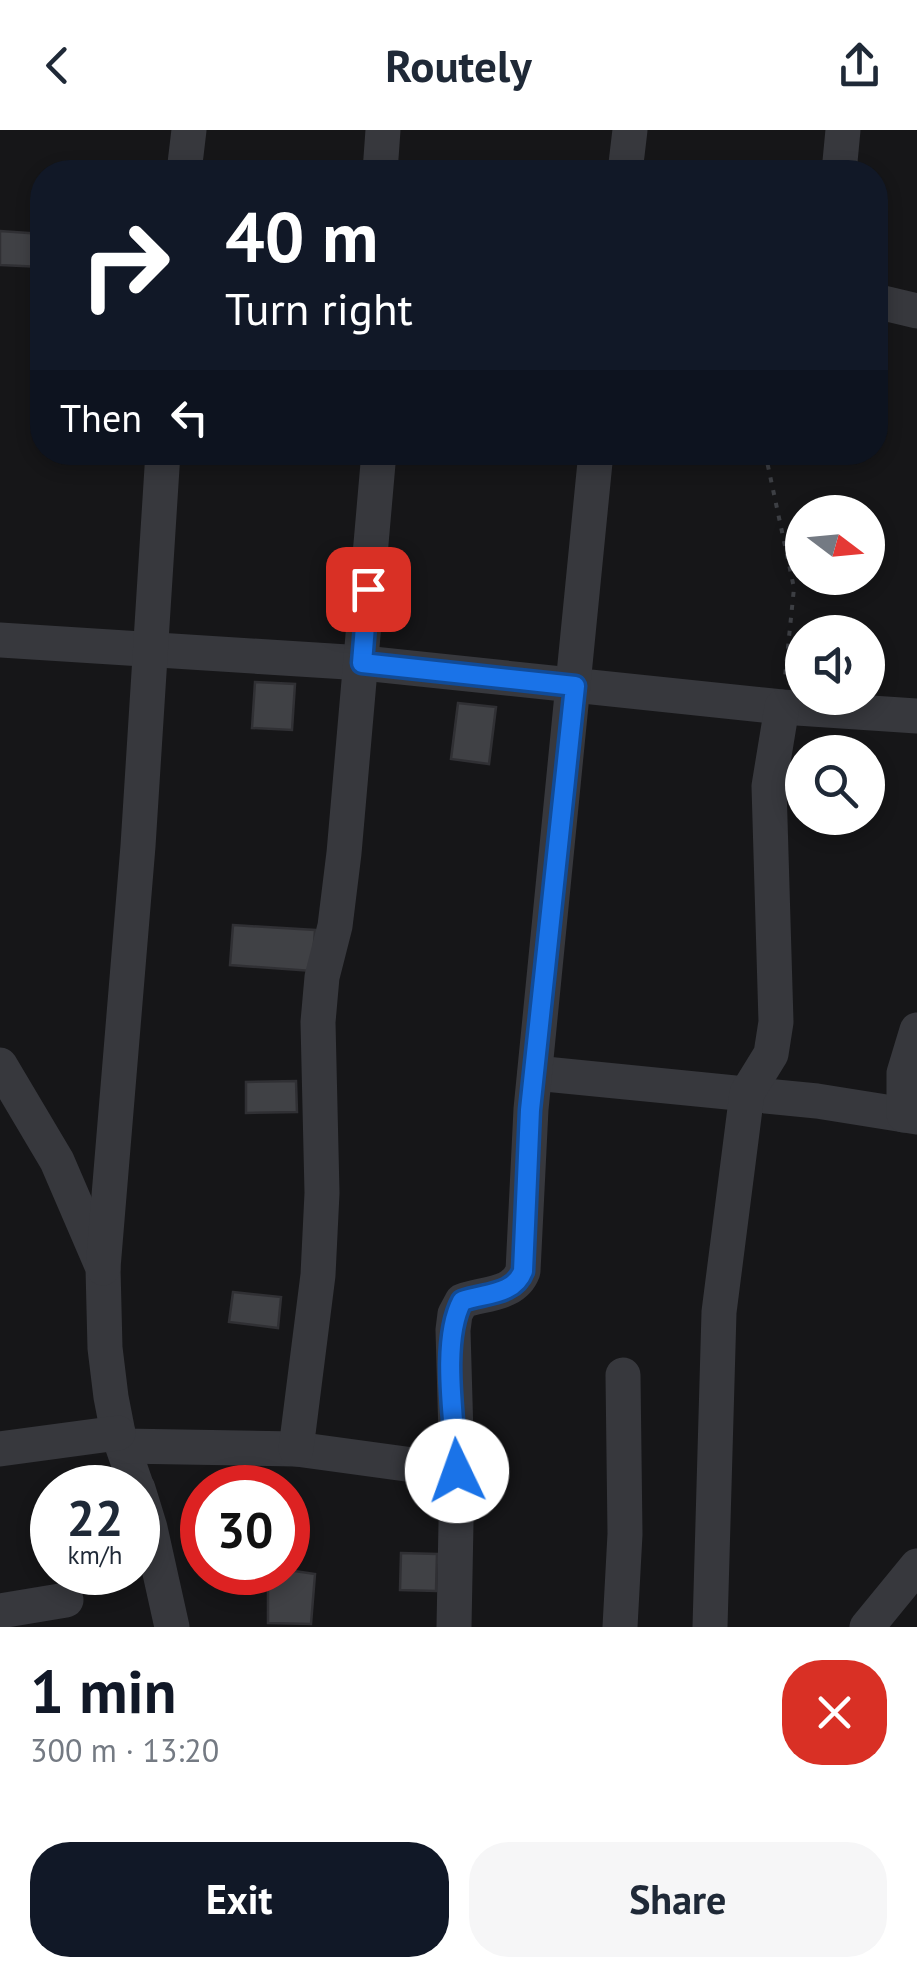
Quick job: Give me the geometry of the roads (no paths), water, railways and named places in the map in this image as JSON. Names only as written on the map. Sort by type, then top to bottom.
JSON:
[{"type":"street","points":[[185,160],[189,130]]},
{"type":"street","points":[[381,160],[384,130]]},
{"type":"street","points":[[626,160],[630,130]]},
{"type":"street","points":[[840,160],[843,130]]},
{"type":"street","points":[[888,305],[917,311]]},
{"type":"street","points":[[129,1465],[105,1348],[102,1268],[152,651],[162,465]]},
{"type":"street","points":[[296,1450],[318,1275],[322,1192],[318,1022],[322,977],[336,926],[379,465]]},
{"type":"street","points":[[454,1627],[455,1314],[462,1301],[511,1289],[523,1271],[535,1073],[595,465]]},
{"type":"street","points":[[0,640],[362,663],[917,716]]},
{"type":"street","points":[[710,1627],[719,1312],[747,1093],[771,1054],[776,1022],[769,786],[782,706]]},
{"type":"street","points":[[535,1073],[747,1093],[911,1116],[904,1073],[917,1030]]},
{"type":"street","points":[[0,1065],[57,1161],[102,1268]]},
{"type":"street","points":[[620,1627],[625,1534],[623,1375]]},
{"type":"street","points":[[0,1450],[121,1439],[296,1450],[457,1471]]},
{"type":"street","points":[[867,1627],[917,1566]]},
{"type":"street","points":[[160,1573],[172,1627]]},
{"type":"street","points":[[0,1610],[66,1600]]}]
